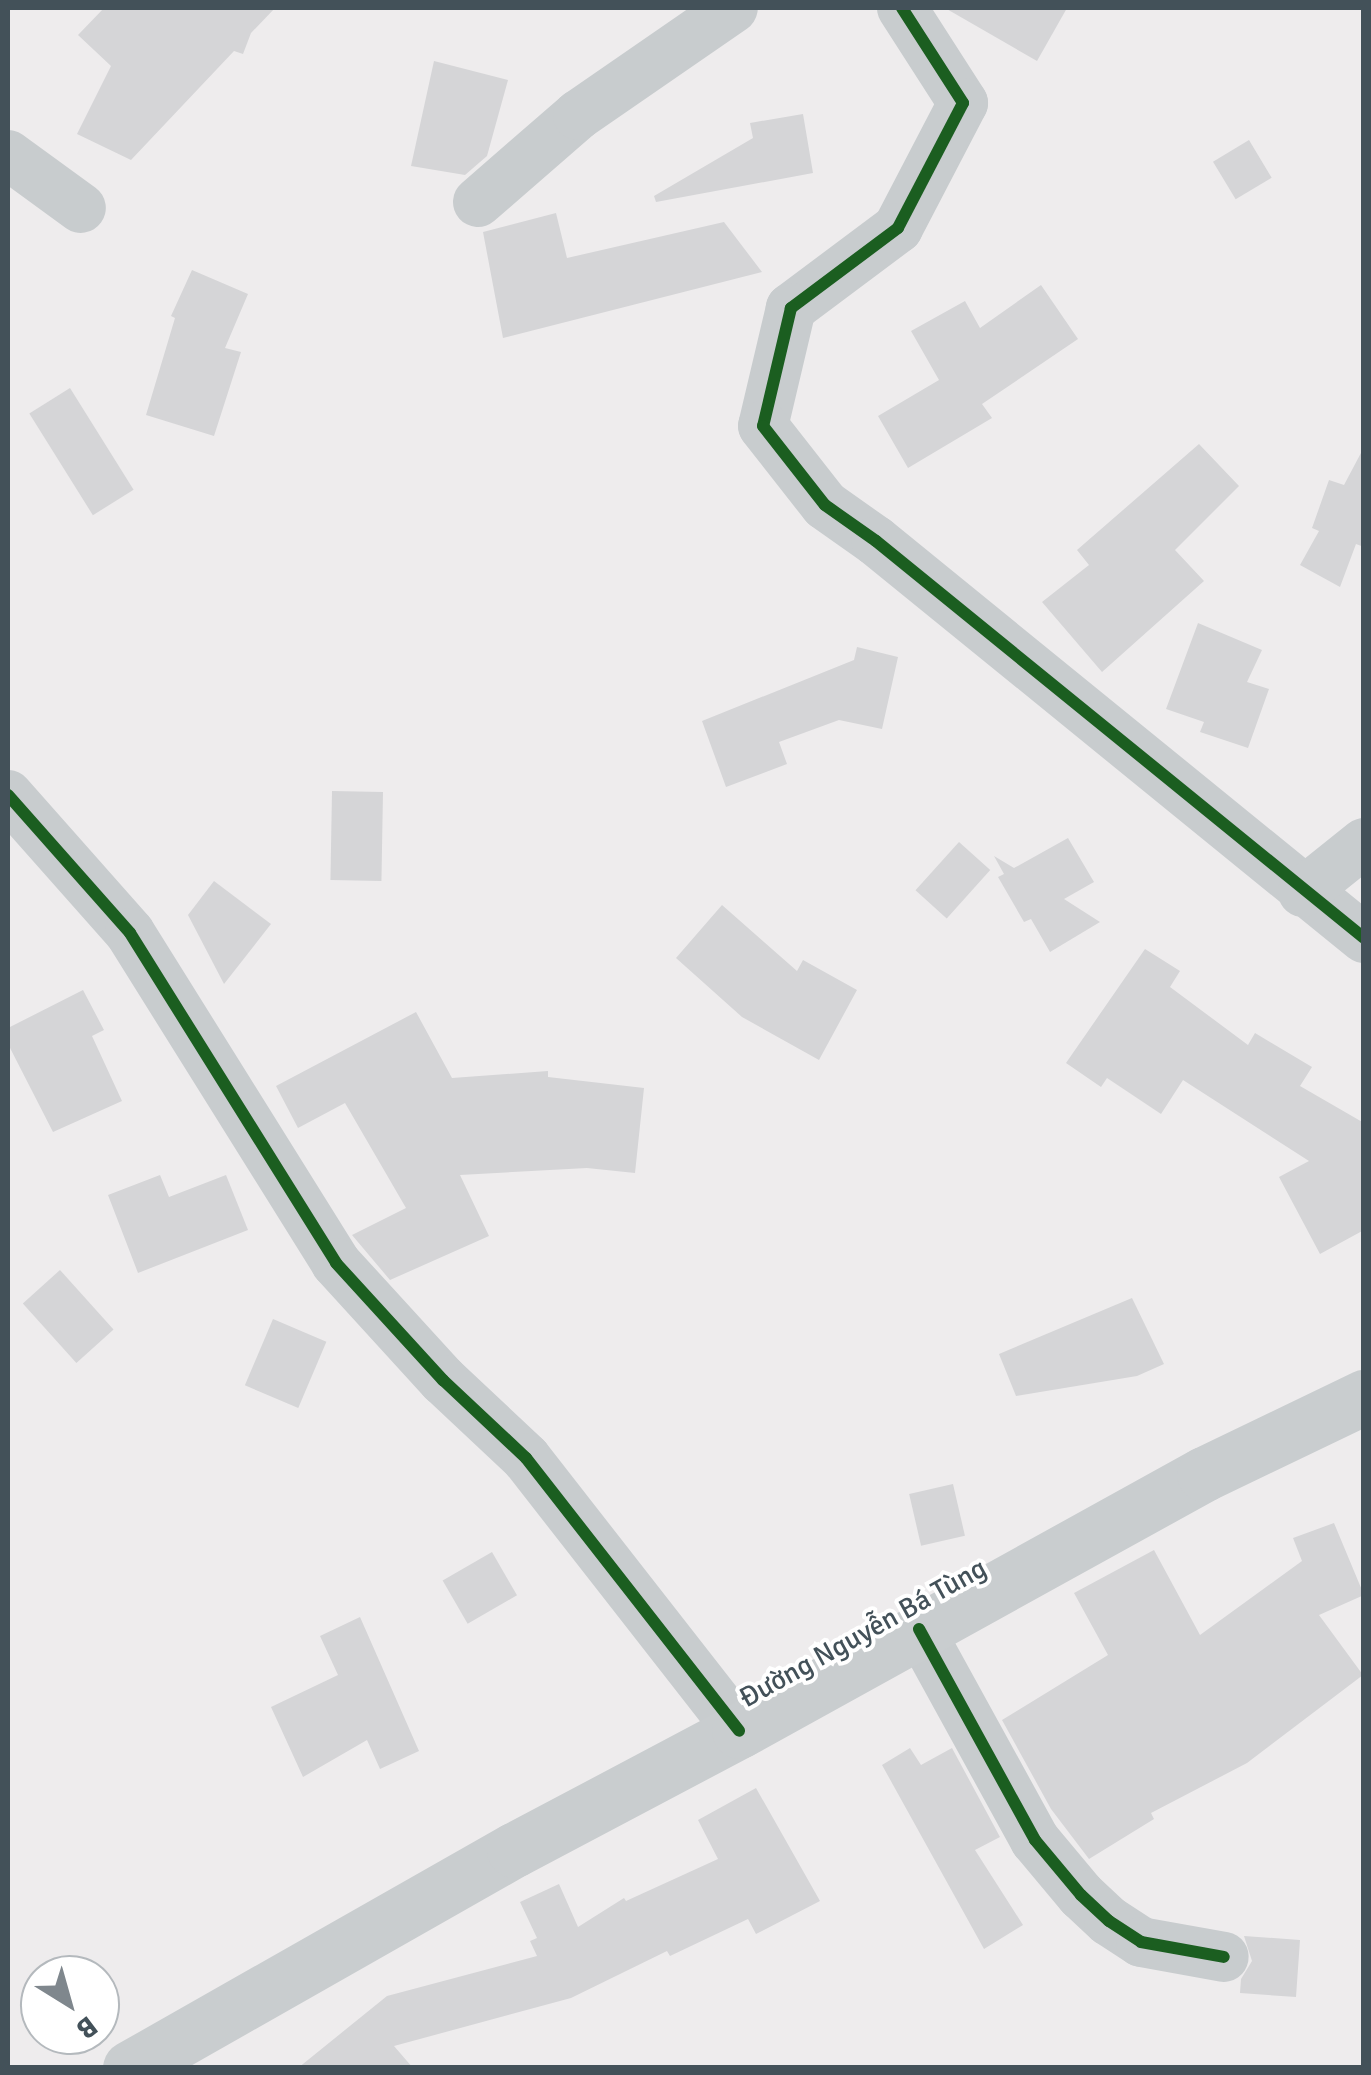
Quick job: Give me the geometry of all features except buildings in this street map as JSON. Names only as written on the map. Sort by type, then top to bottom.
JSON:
[{"type":"main road","name":"Đường Nguyễn Bá Tùng","points":[[130,2068],[514,1850],[739,1731],[1204,1474],[1364,1397]]},
{"type":"street","points":[[478,202],[578,114],[733,8]]},
{"type":"street","points":[[902,8],[963,104],[898,228],[791,308],[763,426],[824,504],[1018,656],[1364,938]]},
{"type":"street","points":[[8,155],[82,208]]},
{"type":"street","points":[[8,795],[130,933],[336,1263],[443,1380],[526,1458],[739,1731]]},
{"type":"street","points":[[1303,892],[1364,843]]},
{"type":"street","points":[[919,1629],[1036,1840],[1081,1895],[1109,1922],[1141,1942],[1224,1957]]},
{"type":"cycle path","points":[[902,8],[963,103],[898,228],[791,308],[763,426],[825,505],[876,541],[1364,938]]},
{"type":"cycle path","points":[[8,795],[130,933],[336,1263],[443,1380],[526,1458],[739,1731]]},
{"type":"cycle path","points":[[919,1629],[1035,1840],[1081,1895],[1109,1921],[1141,1942],[1224,1957]]}]
